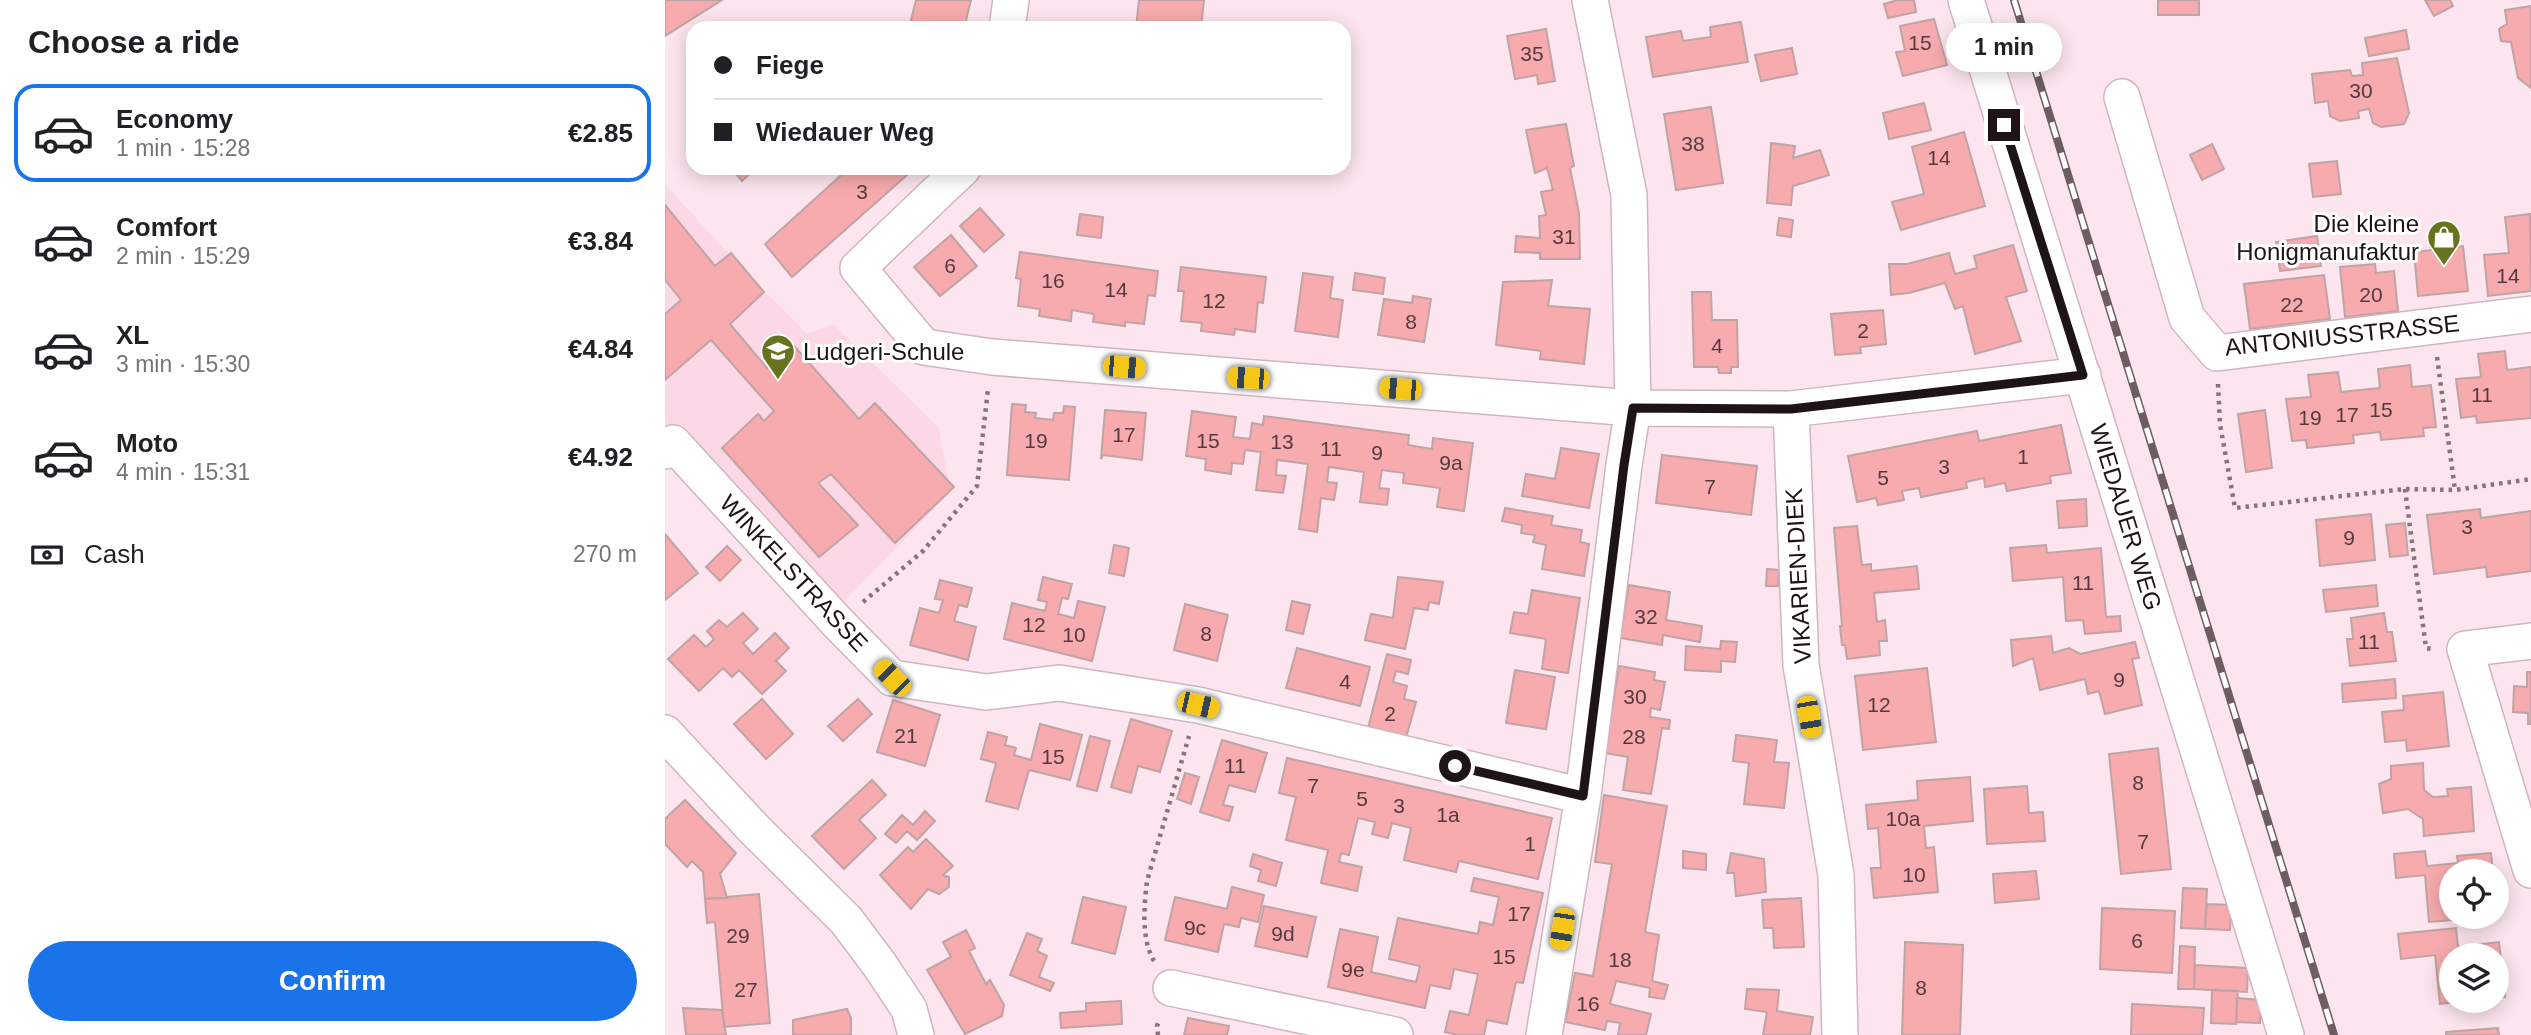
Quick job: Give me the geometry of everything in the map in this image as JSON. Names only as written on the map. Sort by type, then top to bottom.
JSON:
[{"type":"street","points":[[1008,21],[1011,0]]},
{"type":"street","points":[[1544,1035],[1583,796],[1633,408],[1629,195],[1590,0]]},
{"type":"street","name":"WIEDAUER WEG","points":[[1966,0],[2286,1035]]},
{"type":"street","name":"ANTONIUSSTRASSE","points":[[2123,97],[2187,318],[2217,353],[2531,314]]},
{"type":"street","points":[[956,175],[858,268],[924,347],[992,357],[1633,408],[1791,409],[2083,375]]},
{"type":"street","name":"VIKARIEN-DIEK","points":[[1791,409],[1801,664],[1836,875],[1840,1035]]},
{"type":"street","name":"WINKELSTRASSE","points":[[669,447],[892,678],[986,692],[1059,683],[1198,705],[1583,796]]},
{"type":"street","points":[[2531,641],[2465,649],[2531,870]]},
{"type":"street","points":[[665,733],[755,830],[846,920],[909,1009],[916,1035]]},
{"type":"street","points":[[1171,988],[1395,1035]]},
{"type":"path","points":[[2432,325],[2455,490]]},
{"type":"path","points":[[2217,353],[2220,424],[2235,508],[2405,489],[2455,490],[2531,479]]},
{"type":"path","points":[[838,623],[923,551],[977,486],[992,357]]},
{"type":"path","points":[[2405,489],[2426,648],[2465,649]]},
{"type":"path","points":[[1171,988],[1148,951],[1144,905],[1147,881],[1198,705]]},
{"type":"shaded area","name":"Ludgeri-Schule","points":[[665,184],[749,276],[807,334],[833,324],[939,428],[950,493],[832,614],[665,439]]},
{"type":"building","points":[[665,0],[722,0],[686,21],[665,36]]},
{"type":"building","points":[[916,0],[971,0],[966,21],[911,21]]},
{"type":"building","points":[[1139,0],[1204,0],[1202,21],[1137,21]]},
{"type":"building","points":[[1898,0],[1914,0],[1916,12],[1888,18],[1884,4]]},
{"type":"building","points":[[2158,0],[2199,0],[2199,15],[2158,15]]},
{"type":"building","points":[[2425,0],[2450,0],[2453,6],[2434,16]]},
{"type":"building","points":[[2531,6],[2531,88],[2518,78],[2511,42],[2501,41],[2499,29],[2507,24],[2505,10]]},
{"type":"building","points":[[1934,19],[1947,65],[1903,76],[1896,52],[1905,51],[1900,26]]},
{"type":"building","points":[[1741,22],[1748,62],[1653,77],[1646,37],[1681,31],[1683,41],[1711,37],[1710,27]]},
{"type":"building","points":[[1546,29],[1555,81],[1538,84],[1537,75],[1515,79],[1507,36]]},
{"type":"building","points":[[2406,30],[2409,49],[2369,56],[2365,38]]},
{"type":"building","points":[[1792,48],[1797,74],[1761,81],[1755,55]]},
{"type":"building","points":[[2397,58],[2409,113],[2404,124],[2381,127],[2373,123],[2369,109],[2358,111],[2359,118],[2340,121],[2330,116],[2328,101],[2315,103],[2312,74],[2350,70],[2352,76],[2363,75],[2362,63]]},
{"type":"building","points":[[1924,103],[1931,130],[1889,139],[1883,113]]},
{"type":"building","points":[[1711,107],[1723,183],[1676,190],[1664,114]]},
{"type":"building","points":[[1566,124],[1574,166],[1570,168],[1579,213],[1580,259],[1540,259],[1540,253],[1515,252],[1516,236],[1540,238],[1539,216],[1546,215],[1541,192],[1553,190],[1547,168],[1535,173],[1526,130]]},
{"type":"building","points":[[1964,132],[1985,206],[1901,230],[1892,202],[1924,194],[1912,147]]},
{"type":"building","points":[[1771,143],[1795,146],[1793,158],[1820,150],[1829,175],[1793,186],[1791,205],[1767,203]]},
{"type":"building","points":[[2212,144],[2224,169],[2202,180],[2190,155]]},
{"type":"building","points":[[2337,161],[2341,194],[2313,197],[2309,164]]},
{"type":"building","points":[[737,175],[748,175],[742,181]]},
{"type":"building","points":[[841,175],[907,175],[792,277],[765,244]]},
{"type":"building","points":[[665,205],[715,266],[731,253],[764,292],[730,324],[767,368],[794,346],[859,419],[875,403],[954,487],[895,543],[831,474],[818,483],[858,525],[819,557],[722,448],[758,414],[764,421],[774,411],[711,340],[665,380],[665,314],[681,300],[665,280]]},
{"type":"building","points":[[980,208],[1004,235],[984,252],[960,226]]},
{"type":"building","points":[[1080,214],[1103,217],[1101,238],[1077,235]]},
{"type":"building","points":[[2530,214],[2531,291],[2488,296],[2484,255],[2509,253],[2505,217]]},
{"type":"building","points":[[1779,218],[1793,220],[1791,237],[1777,235]]},
{"type":"building","points":[[951,235],[977,266],[940,296],[914,267]]},
{"type":"building","points":[[2317,236],[2321,266],[2280,271],[2276,242]]},
{"type":"building","points":[[2013,245],[2027,291],[2006,297],[2021,341],[1975,354],[1963,306],[1955,309],[1945,283],[1891,295],[1889,264],[1907,264],[1949,253],[1955,274],[1977,268],[1974,256]]},
{"type":"building","points":[[2463,246],[2468,291],[2418,296],[2414,252]]},
{"type":"building","points":[[1020,252],[1158,271],[1155,296],[1148,295],[1144,324],[1125,322],[1125,326],[1093,322],[1094,314],[1072,310],[1071,321],[1039,316],[1040,309],[1018,306],[1021,279],[1016,278]]},
{"type":"building","points":[[2375,264],[2376,273],[2394,271],[2398,311],[2345,317],[2340,267]]},
{"type":"building","points":[[1181,267],[1266,277],[1263,303],[1258,302],[1255,332],[1235,329],[1234,335],[1201,331],[1202,323],[1181,321],[1184,291],[1178,291]]},
{"type":"building","points":[[1303,273],[1333,277],[1330,298],[1343,300],[1338,337],[1295,331]]},
{"type":"building","points":[[1355,273],[1385,278],[1383,294],[1353,290]]},
{"type":"building","points":[[2324,275],[2330,319],[2250,329],[2244,284]]},
{"type":"building","points":[[1552,280],[1548,306],[1590,309],[1584,364],[1540,359],[1541,351],[1496,345],[1503,282]]},
{"type":"building","points":[[1692,292],[1711,292],[1712,320],[1737,320],[1738,367],[1731,367],[1731,373],[1719,373],[1718,367],[1694,367]]},
{"type":"building","points":[[1413,296],[1431,299],[1424,342],[1378,335],[1384,299],[1412,303]]},
{"type":"building","points":[[1883,310],[1886,344],[1860,347],[1861,353],[1835,355],[1831,314]]},
{"type":"building","points":[[2505,351],[2507,370],[2531,367],[2531,418],[2477,423],[2476,416],[2461,418],[2456,379],[2481,377],[2478,354]]},
{"type":"building","points":[[2410,365],[2412,387],[2431,385],[2436,427],[2423,428],[2424,436],[2381,440],[2380,432],[2353,435],[2354,443],[2307,448],[2306,440],[2292,441],[2286,399],[2311,397],[2308,375],[2338,372],[2341,392],[2380,388],[2378,369]]},
{"type":"building","points":[[1012,404],[1026,405],[1025,412],[1036,413],[1035,418],[1053,420],[1054,413],[1063,413],[1064,406],[1075,407],[1069,480],[1007,475]]},
{"type":"building","points":[[1105,410],[1146,413],[1142,460],[1103,455],[1101,459]]},
{"type":"building","points":[[2265,410],[2272,468],[2246,472],[2238,414]]},
{"type":"building","points":[[1192,411],[1236,417],[1233,437],[1250,439],[1252,423],[1263,425],[1264,416],[1409,435],[1408,445],[1432,449],[1433,438],[1473,443],[1464,511],[1437,507],[1440,488],[1403,483],[1404,473],[1382,470],[1379,488],[1389,489],[1387,505],[1360,502],[1364,472],[1329,467],[1327,482],[1337,483],[1334,500],[1321,498],[1317,532],[1299,529],[1308,464],[1277,460],[1276,475],[1286,476],[1283,493],[1256,490],[1261,452],[1245,450],[1243,464],[1232,463],[1231,474],[1205,470],[1206,459],[1186,456]]},
{"type":"building","points":[[2061,425],[2071,473],[2050,476],[2051,483],[2007,491],[2005,483],[1985,487],[1984,478],[1966,482],[1967,488],[1921,497],[1919,488],[1902,491],[1904,500],[1878,505],[1876,498],[1857,502],[1848,456],[1977,431],[1979,441]]},
{"type":"building","points":[[1561,448],[1599,454],[1589,508],[1522,496],[1526,474],[1555,479]]},
{"type":"building","points":[[1662,455],[1757,466],[1751,515],[1656,503]]},
{"type":"building","points":[[2086,499],[2087,526],[2059,528],[2057,501]]},
{"type":"building","points":[[1505,508],[1553,516],[1551,525],[1582,530],[1580,542],[1589,544],[1584,576],[1542,569],[1546,545],[1533,542],[1535,535],[1521,533],[1522,525],[1502,521]]},
{"type":"building","points":[[2480,509],[2481,518],[2531,511],[2531,571],[2487,577],[2486,567],[2434,574],[2427,515]]},
{"type":"building","points":[[2371,514],[2375,560],[2320,566],[2316,520]]},
{"type":"building","points":[[2405,523],[2408,555],[2390,557],[2386,525]]},
{"type":"building","points":[[1857,526],[1862,565],[1871,564],[1871,571],[1917,566],[1919,589],[1874,593],[1877,622],[1885,620],[1887,641],[1879,641],[1880,655],[1847,659],[1840,626],[1834,528]]},
{"type":"building","points":[[665,534],[698,573],[665,600]]},
{"type":"building","points":[[1114,545],[1129,548],[1124,576],[1109,573]]},
{"type":"building","points":[[2046,545],[2047,553],[2101,548],[2106,617],[2120,616],[2121,631],[2085,634],[2083,620],[2066,621],[2063,577],[2013,581],[2010,548]]},
{"type":"building","points":[[727,546],[741,560],[720,581],[706,567]]},
{"type":"building","points":[[1767,569],[1779,570],[1778,586],[1766,586]]},
{"type":"building","points":[[1043,577],[1072,584],[1068,599],[1062,598],[1058,614],[1074,618],[1078,601],[1105,607],[1092,661],[1004,639],[1012,603],[1045,611],[1047,602],[1038,600]]},
{"type":"building","points":[[1398,577],[1443,582],[1439,604],[1429,602],[1428,610],[1414,608],[1405,649],[1365,640],[1371,614],[1393,618]]},
{"type":"building","points":[[940,580],[972,588],[967,607],[959,605],[954,621],[976,627],[968,660],[910,645],[920,608],[939,613],[943,600],[935,599]]},
{"type":"building","points":[[1629,585],[1670,592],[1666,620],[1702,626],[1700,642],[1663,635],[1662,645],[1620,638]]},
{"type":"building","points":[[2376,585],[2378,606],[2326,612],[2323,590]]},
{"type":"building","points":[[1532,590],[1580,598],[1568,673],[1542,669],[1546,639],[1510,633],[1514,612],[1528,614]]},
{"type":"building","points":[[1292,601],[1310,605],[1303,634],[1286,630]]},
{"type":"building","points":[[1185,604],[1228,615],[1217,661],[1174,650]]},
{"type":"building","points":[[743,613],[758,629],[743,643],[753,654],[775,633],[789,648],[776,661],[786,671],[762,694],[739,670],[732,677],[723,668],[699,691],[668,659],[694,635],[706,647],[714,639],[707,631],[719,620],[727,627]]},
{"type":"building","points":[[2384,613],[2387,632],[2392,632],[2396,661],[2350,666],[2347,639],[2353,639],[2351,618]]},
{"type":"building","points":[[2051,636],[2053,653],[2069,648],[2080,654],[2135,642],[2139,658],[2132,659],[2142,705],[2105,714],[2099,691],[2088,694],[2085,679],[2040,690],[2033,658],[2013,666],[2011,640]]},
{"type":"building","points":[[1721,641],[1737,642],[1735,662],[1721,661],[1721,672],[1685,670],[1686,646],[1720,649]]},
{"type":"building","points":[[1297,648],[1370,667],[1360,706],[1286,688]]},
{"type":"building","points":[[1387,654],[1411,660],[1408,674],[1396,671],[1393,682],[1407,686],[1404,699],[1416,702],[1406,738],[1368,728]]},
{"type":"building","points":[[1619,666],[1655,672],[1654,680],[1665,682],[1660,710],[1651,708],[1650,717],[1670,720],[1669,729],[1662,728],[1651,794],[1623,790],[1628,757],[1605,753]]},
{"type":"building","points":[[1927,668],[1936,742],[1863,750],[1855,676]]},
{"type":"building","points":[[1515,670],[1555,677],[1546,729],[1506,723]]},
{"type":"building","points":[[2527,672],[2531,672],[2531,724],[2528,724],[2528,713],[2513,712],[2514,686],[2527,687]]},
{"type":"building","points":[[2395,679],[2396,698],[2343,702],[2342,684]]},
{"type":"building","points":[[2443,692],[2449,746],[2407,751],[2406,740],[2385,742],[2382,712],[2404,710],[2403,696]]},
{"type":"building","points":[[762,699],[793,734],[766,759],[734,724]]},
{"type":"building","points":[[858,699],[872,714],[843,741],[828,726]]},
{"type":"building","points":[[893,700],[940,715],[925,766],[877,752]]},
{"type":"building","points":[[1131,719],[1172,731],[1160,772],[1138,766],[1131,793],[1111,787]]},
{"type":"building","points":[[1040,724],[1082,735],[1070,780],[1029,770],[1018,809],[986,801],[996,763],[981,759],[988,732],[1007,737],[1005,745],[1016,748],[1014,755],[1031,760]]},
{"type":"building","points":[[1736,735],[1777,740],[1774,762],[1789,763],[1784,808],[1744,804],[1749,763],[1733,761]]},
{"type":"building","points":[[1090,736],[1110,741],[1097,791],[1077,786]]},
{"type":"building","points":[[1222,740],[1267,753],[1255,792],[1229,785],[1223,805],[1233,807],[1229,821],[1200,812]]},
{"type":"building","points":[[2158,748],[2171,869],[2121,874],[2109,754]]},
{"type":"building","points":[[1287,758],[1552,818],[1538,879],[1459,861],[1456,872],[1404,860],[1411,828],[1392,823],[1388,838],[1372,834],[1375,822],[1358,818],[1349,855],[1341,853],[1339,862],[1362,867],[1357,891],[1321,883],[1328,850],[1286,840],[1296,797],[1279,793]]},
{"type":"building","points":[[2423,763],[2424,790],[2433,797],[2448,796],[2447,789],[2471,787],[2474,831],[2424,836],[2423,819],[2408,809],[2383,813],[2379,784],[2391,779],[2391,766]]},
{"type":"building","points":[[1185,773],[1199,777],[1191,804],[1177,799]]},
{"type":"building","points":[[1970,777],[1973,821],[1924,826],[1926,848],[1934,847],[1938,892],[1874,898],[1871,868],[1881,868],[1878,828],[1868,829],[1866,805],[1918,800],[1917,781]]},
{"type":"building","points":[[872,780],[886,795],[859,820],[876,838],[844,869],[812,836]]},
{"type":"building","points":[[2027,786],[2029,813],[2043,812],[2045,841],[1987,844],[1984,789]]},
{"type":"building","points":[[1604,795],[1667,806],[1645,932],[1659,935],[1652,981],[1668,985],[1664,999],[1649,997],[1650,988],[1616,981],[1610,1004],[1651,1014],[1646,1035],[1618,1035],[1620,1023],[1607,1021],[1605,1030],[1565,1022],[1575,973],[1593,976],[1612,864],[1595,862]]},
{"type":"building","points":[[685,800],[736,853],[720,874],[727,898],[705,899],[703,872],[692,861],[687,867],[665,844],[665,819]]},
{"type":"building","points":[[925,811],[935,821],[917,840],[907,831],[896,843],[885,834],[902,815],[913,825]]},
{"type":"building","points":[[926,839],[953,866],[943,875],[949,877],[949,887],[939,894],[928,889],[911,909],[880,875],[908,847],[913,852]]},
{"type":"building","points":[[1683,851],[1706,854],[1706,870],[1683,868]]},
{"type":"building","points":[[2425,851],[2427,866],[2439,865],[2439,921],[2429,922],[2425,875],[2396,878],[2394,854]]},
{"type":"building","points":[[1731,853],[1764,859],[1766,892],[1736,896],[1734,873],[1727,873]]},
{"type":"building","points":[[2491,853],[2492,859],[2457,859],[2457,856]]},
{"type":"building","points":[[1253,854],[1282,863],[1276,886],[1258,881],[1261,870],[1250,866]]},
{"type":"building","points":[[2036,871],[2039,899],[1995,903],[1993,874]]},
{"type":"building","points":[[1474,878],[1543,893],[1523,983],[1516,982],[1507,1024],[1487,1020],[1484,1035],[1445,1032],[1450,1011],[1469,1015],[1478,974],[1454,969],[1450,989],[1430,985],[1425,1008],[1328,987],[1340,929],[1378,937],[1371,972],[1416,982],[1420,966],[1389,959],[1398,918],[1478,934],[1480,922],[1493,925],[1499,897],[1471,891]]},
{"type":"building","points":[[1232,887],[1264,895],[1258,922],[1241,918],[1239,927],[1224,924],[1218,952],[1165,940],[1175,897],[1227,909]]},
{"type":"building","points":[[2183,888],[2207,889],[2205,929],[2181,928]]},
{"type":"building","points":[[759,894],[770,1023],[724,1027],[715,922],[707,923],[705,899]]},
{"type":"building","points":[[1083,897],[1126,907],[1115,954],[1072,943]]},
{"type":"building","points":[[1801,898],[1804,947],[1774,948],[1773,928],[1764,928],[1762,900]]},
{"type":"building","points":[[2207,904],[2231,905],[2230,930],[2205,929]]},
{"type":"building","points":[[1264,906],[1316,917],[1307,957],[1255,946]]},
{"type":"building","points":[[2102,908],[2175,911],[2172,973],[2100,969]]},
{"type":"building","points":[[2456,929],[2458,943],[2439,943],[2439,994],[2435,955],[2401,959],[2398,934]]},
{"type":"building","points":[[966,930],[975,948],[969,951],[986,984],[990,980],[1004,1005],[1002,1016],[965,1034],[927,970],[951,957],[943,942]]},
{"type":"building","points":[[1027,933],[1042,939],[1037,951],[1047,956],[1039,977],[1054,983],[1050,991],[1010,975]]},
{"type":"building","points":[[1905,942],[1963,945],[1960,1035],[1902,1035]]},
{"type":"building","points":[[2180,946],[2195,947],[2194,989],[2178,989]]},
{"type":"building","points":[[2195,965],[2248,968],[2247,992],[2194,989]]},
{"type":"building","points":[[1747,989],[1779,990],[1777,1011],[1813,1017],[1810,1035],[1763,1035],[1767,1012],[1745,1009]]},
{"type":"building","points":[[2212,990],[2238,991],[2236,1024],[2211,1023]]},
{"type":"building","points":[[2237,998],[2261,1000],[2260,1023],[2236,1022]]},
{"type":"building","points":[[1121,1001],[1122,1024],[1061,1028],[1060,1013],[1086,1011],[1086,1003]]},
{"type":"building","points":[[2132,1004],[2204,1008],[2202,1035],[2131,1035]]},
{"type":"building","points":[[683,1008],[722,1010],[726,1035],[686,1035]]},
{"type":"building","points":[[847,1009],[851,1018],[851,1035],[793,1035],[793,1020]]},
{"type":"building","points":[[1188,1018],[1229,1026],[1227,1035],[1184,1035]]},
{"type":"building","points":[[2498,1028],[2499,1035],[2446,1035],[2446,1032]]},
{"type":"railway","points":[[2014,0],[2334,1035]]},
{"type":"place","name":"Die kleine Honigmanufaktur","points":[[2444,267]]},
{"type":"place","name":"Ludgeri-Schule","points":[[778,381]]},
{"type":"route","points":[[1455,766],[1583,796],[1633,408],[1791,409],[2083,375],[2004,125]]}]
